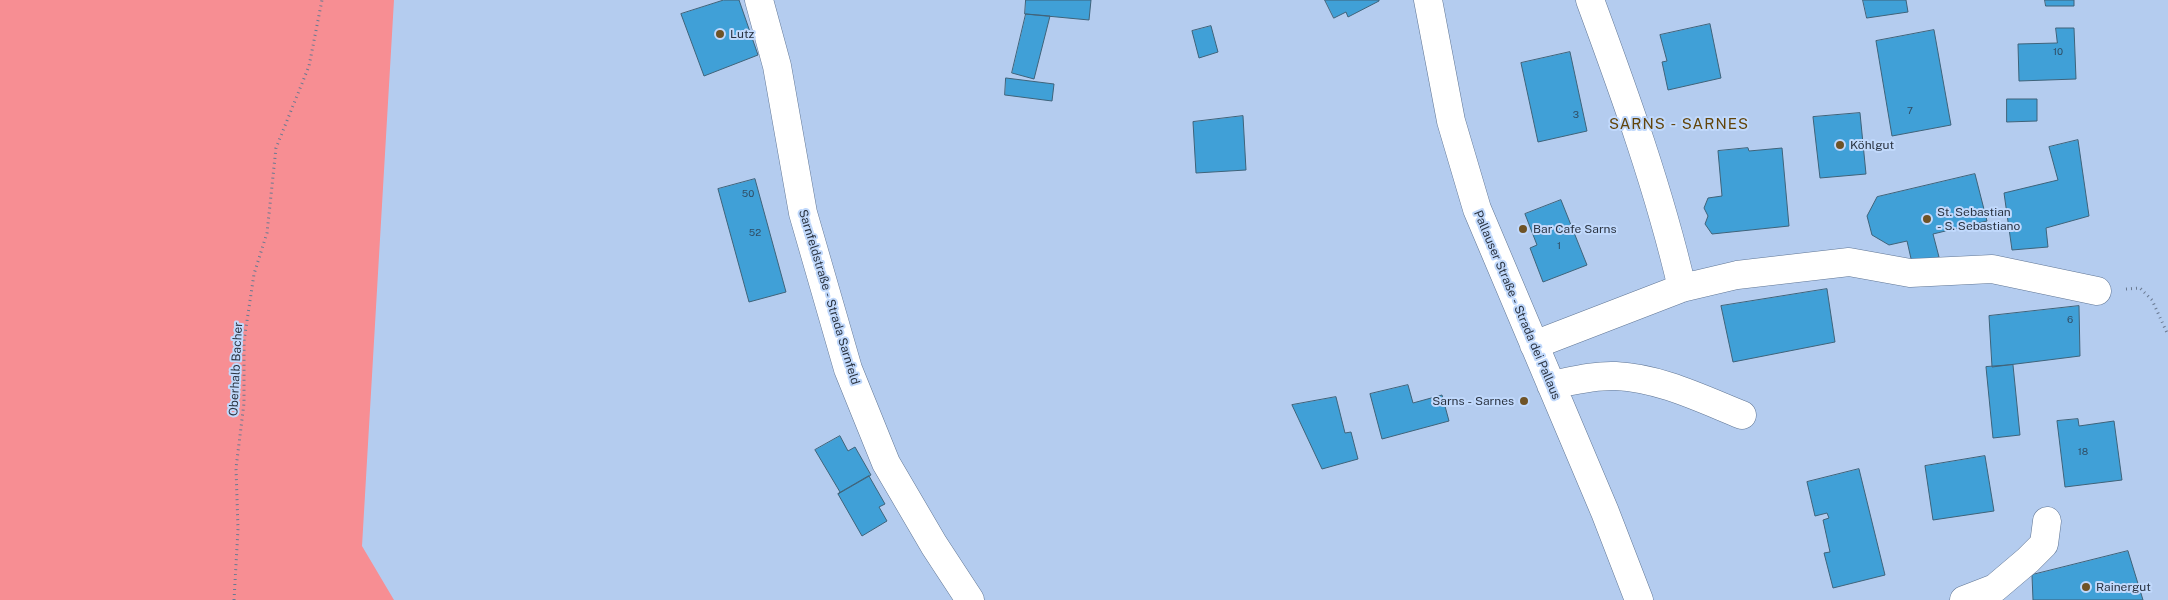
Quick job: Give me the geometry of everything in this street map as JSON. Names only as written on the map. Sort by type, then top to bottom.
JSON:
[{"type":"street","name":"Sarnfeldstraße - Strada Sarnfeld","points":[[759,0],[777,66],[803,213],[848,369],[886,463],[934,545],[970,600]]},
{"type":"street","name":"Pallauser Straße - Strada dei Pallaus","points":[[1428,0],[1451,121],[1477,210],[1605,512],[1639,600]]},
{"type":"street","points":[[1590,0],[1639,132],[1673,249],[1682,288]]},
{"type":"street","points":[[1534,345],[1682,288],[1737,275],[1849,262],[1910,273],[1992,269],[2098,291]]},
{"type":"street","points":[[1551,385],[1584,378],[1616,376],[1657,382],[1742,415]]},
{"type":"street","points":[[1964,600],[1995,588],[2028,560],[2044,544],[2047,521]]},
{"type":"path","name":"Oberhalb Bacher","points":[[234,600],[238,529],[236,468],[244,403],[244,340],[254,274],[267,233],[276,148],[309,66],[322,0]]},
{"type":"path","points":[[2098,291],[2140,288],[2152,300],[2168,336]]},
{"type":"shaded area","points":[[0,0],[394,0],[362,546],[394,600],[0,600]]},
{"type":"building","name":"Lutz","points":[[724,0],[739,0],[758,55],[704,76],[681,14]]},
{"type":"building","points":[[1026,0],[1091,0],[1089,20],[1025,14]]},
{"type":"building","points":[[1325,0],[1379,1],[1348,17],[1346,12],[1334,18]]},
{"type":"building","points":[[1863,0],[1906,0],[1908,12],[1867,18]]},
{"type":"building","points":[[2045,0],[2074,0],[2074,6],[2046,6]]},
{"type":"building","points":[[1026,14],[1050,16],[1034,79],[1012,73]]},
{"type":"building","points":[[1710,24],[1721,78],[1668,90],[1662,62],[1667,61],[1660,35]]},
{"type":"building","points":[[1211,26],[1218,52],[1199,58],[1192,31]]},
{"type":"building","points":[[2056,28],[2074,28],[2076,79],[2019,81],[2018,44],[2057,43]]},
{"type":"building","points":[[1934,30],[1951,125],[1892,136],[1876,41]]},
{"type":"building","points":[[1570,52],[1587,131],[1538,142],[1521,63]]},
{"type":"building","points":[[1006,78],[1054,84],[1052,101],[1005,95]]},
{"type":"building","points":[[2007,99],[2037,99],[2037,121],[2007,122]]},
{"type":"building","name":"Köhlgut","points":[[1860,113],[1866,174],[1820,178],[1813,117]]},
{"type":"building","points":[[1243,116],[1246,170],[1196,173],[1193,122]]},
{"type":"building","points":[[2078,140],[2089,216],[2046,228],[2048,247],[2012,250],[2004,193],[2058,180],[2049,147]]},
{"type":"building","points":[[1748,148],[1749,151],[1782,148],[1789,226],[1712,234],[1705,224],[1708,216],[1704,208],[1708,198],[1722,196],[1718,151]]},
{"type":"building","name":"St. Sebastian - S. Sebastiano","points":[[1975,174],[1987,221],[1933,234],[1939,257],[1912,263],[1907,241],[1889,245],[1872,235],[1867,216],[1877,197]]},
{"type":"building","points":[[755,179],[786,292],[749,302],[718,189]]},
{"type":"building","points":[[1561,200],[1587,265],[1543,282],[1530,248],[1537,245],[1525,214]]},
{"type":"building","points":[[1827,289],[1835,342],[1733,362],[1721,306]]},
{"type":"building","points":[[2079,306],[2080,356],[1992,367],[1989,316]]},
{"type":"building","points":[[2013,365],[2020,435],[1993,438],[1986,367]]},
{"type":"building","points":[[1408,385],[1413,403],[1442,395],[1449,421],[1382,439],[1370,394]]},
{"type":"building","points":[[1336,397],[1345,433],[1351,432],[1358,459],[1322,469],[1292,405]]},
{"type":"building","points":[[2078,419],[2079,426],[2114,421],[2122,480],[2065,487],[2057,421]]},
{"type":"building","points":[[840,436],[848,451],[855,447],[871,475],[838,494],[840,492],[815,450]]},
{"type":"building","points":[[1985,456],[1994,511],[1933,520],[1925,466]]},
{"type":"building","points":[[1859,469],[1885,575],[1833,588],[1824,553],[1830,552],[1823,520],[1829,518],[1827,513],[1815,516],[1807,482]]},
{"type":"building","points":[[869,476],[885,504],[879,507],[887,521],[862,536],[838,494]]},
{"type":"building","name":"Rainergut","points":[[2128,551],[2143,600],[2033,600],[2032,575]]},
{"type":"place","name":"Lutz","points":[[720,34]]},
{"type":"place","name":"Köhlgut","points":[[1840,145]]},
{"type":"place","name":"St. Sebastian - S. Sebastiano","points":[[1927,219]]},
{"type":"place","name":"Bar Cafe Sarns","points":[[1523,229]]},
{"type":"place","name":"Sarns - Sarnes","points":[[1524,401]]},
{"type":"place","name":"Rainergut","points":[[2086,587]]},
{"type":"district","name":"SARNS - SARNES","points":[[1679,124]]}]
